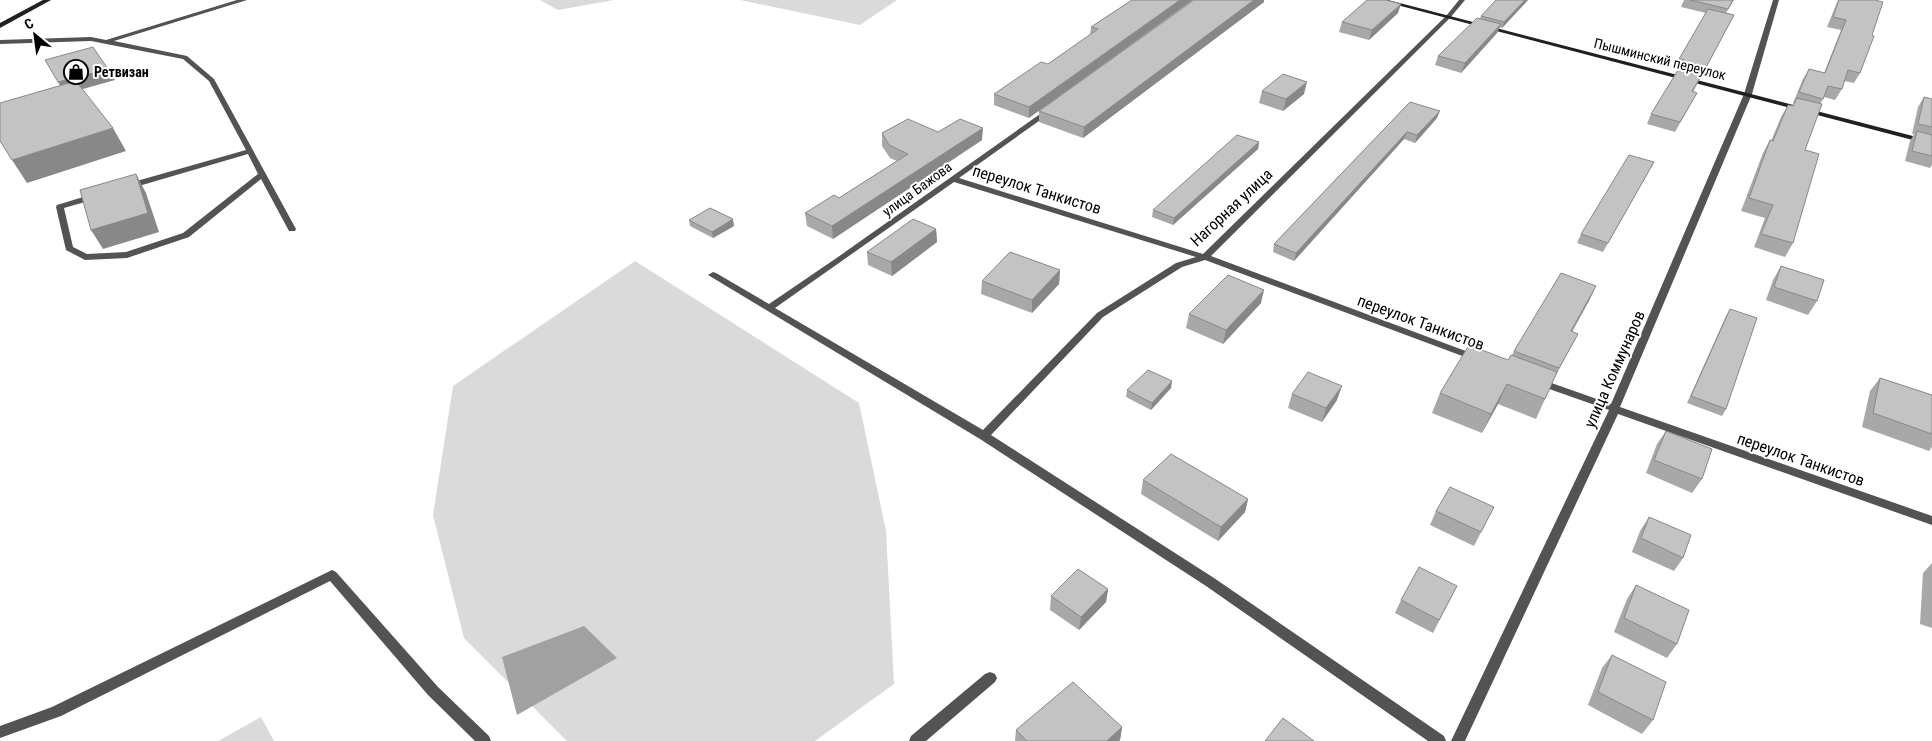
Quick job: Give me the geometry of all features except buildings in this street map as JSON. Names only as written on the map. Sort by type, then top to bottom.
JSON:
[{"type":"street","points":[[0,26],[48,0]]},
{"type":"street","points":[[106,42],[244,0]]},
{"type":"street","name":"Пышминский переулок","points":[[1381,0],[1932,143]]},
{"type":"street","name":"Нагорная улица","points":[[984,436],[1100,315],[1179,265],[1205,257],[1448,17],[1462,0]]},
{"type":"street","name":"улица Коммунаров","points":[[1458,741],[1614,410],[1748,94],[1776,0]]},
{"type":"street","points":[[0,42],[91,40],[186,57],[212,80],[292,229]]},
{"type":"street","name":"улица Бажова","points":[[769,308],[1056,104]]},
{"type":"street","points":[[117,190],[251,151]]},
{"type":"street","points":[[107,193],[60,207],[69,248],[85,257],[127,255],[186,235],[263,174]]},
{"type":"street","name":"переулок Танкистов","points":[[952,179],[1205,257],[1484,361]]},
{"type":"street","points":[[713,275],[984,436],[1210,582],[1439,741]]},
{"type":"street","name":"переулок Танкистов","points":[[1530,378],[1614,410],[1932,521]]},
{"type":"street","points":[[0,732],[56,712],[332,575],[433,691],[484,741]]},
{"type":"street","points":[[916,741],[990,678]]},
{"type":"shaded area","points":[[540,0],[614,0],[558,10]]},
{"type":"shaded area","points":[[740,0],[897,0],[860,25]]},
{"type":"shaded area","points":[[635,261],[859,403],[886,531],[894,684],[815,741],[567,741],[464,638],[433,515],[453,386]]},
{"type":"shaded area","points":[[584,626],[617,658],[517,715],[502,657]]},
{"type":"shaded area","points":[[261,717],[274,741],[218,741]]},
{"type":"place","name":"Ретвизан","points":[[76,72]]}]
